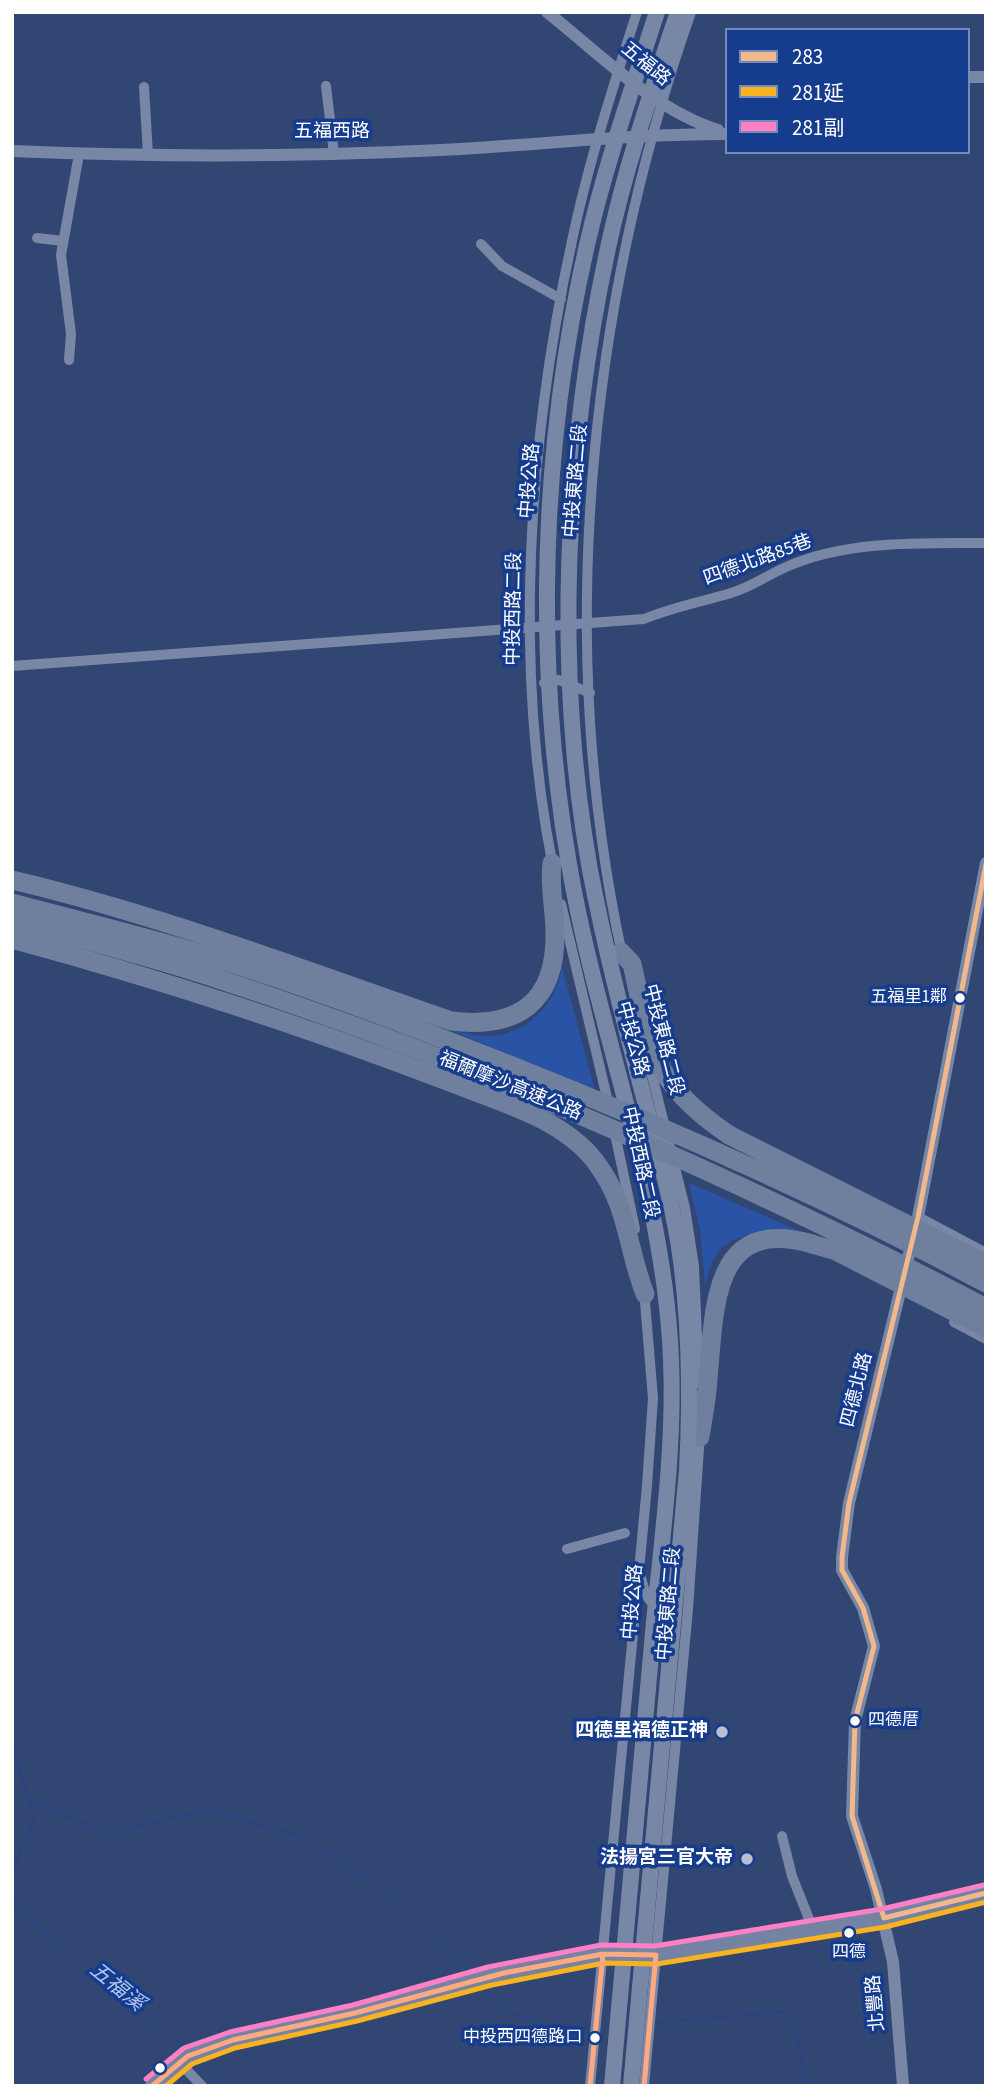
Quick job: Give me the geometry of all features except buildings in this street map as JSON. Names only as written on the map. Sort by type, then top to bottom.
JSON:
[{"type":"highway","points":[[12,880],[56,890],[229,944],[451,1021],[494,1023],[514,1016],[542,994],[548,983],[555,950],[549,887],[552,863]]},
{"type":"highway","name":"福爾摩沙高速公路","points":[[12,902],[221,960],[436,1036],[755,1167],[877,1225],[986,1283]]},
{"type":"highway","name":"福爾摩沙高速公路","points":[[12,920],[214,978],[428,1054],[697,1165],[868,1247],[986,1308]]},
{"type":"highway","points":[[12,939],[193,990],[407,1066],[547,1123],[570,1136],[594,1160],[625,1214],[635,1270],[645,1294]]},
{"type":"highway","points":[[621,951],[632,964],[657,1060],[680,1094],[703,1117],[729,1135],[986,1264]]},
{"type":"highway","points":[[700,1437],[708,1380],[712,1313],[719,1284],[736,1256],[764,1239],[790,1238],[836,1251],[986,1328]]},
{"type":"main road","name":"中投公路","points":[[612,2086],[668,1465],[671,1361],[658,1236],[595,982],[569,864],[553,738],[548,559],[552,464],[582,268],[614,146],[657,12]]},
{"type":"main road","name":"中投公路","points":[[631,2086],[687,1470],[690,1389],[678,1240],[614,986],[581,814],[571,692],[569,566],[577,461],[594,325],[608,247],[635,145],[678,12]]},
{"type":"main road","points":[[152,2086],[184,2059],[233,2040],[490,1976],[603,1954],[656,1955],[884,1918],[986,1893]]},
{"type":"street","name":"五福路","points":[[547,12],[662,104],[689,121],[725,133]]},
{"type":"street","name":"中投西路二段","points":[[590,2086],[653,1398],[645,1294],[631,1203],[552,863],[533,717],[531,629],[536,475],[561,299],[572,240],[599,137],[637,12]]},
{"type":"street","name":"中投東路二段","points":[[644,2086],[688,1609],[700,1437],[699,1318],[687,1220],[621,951],[603,838],[590,693],[587,564],[594,472],[611,325],[624,250],[652,134],[691,12]]},
{"type":"street","points":[[326,86],[334,154]]},
{"type":"street","points":[[144,87],[148,155]]},
{"type":"street","name":"五福路","points":[[652,134],[725,134]]},
{"type":"street","name":"五福西路","points":[[12,151],[148,155],[334,154],[443,150],[652,134]]},
{"type":"street","points":[[69,360],[71,334],[63,279],[63,241],[79,154]]},
{"type":"street","points":[[37,238],[63,241]]},
{"type":"street","points":[[481,244],[502,266],[561,299]]},
{"type":"street","name":"四德北路85巷","points":[[12,666],[644,619],[684,603],[759,583],[784,568],[857,549],[986,543]]},
{"type":"street","points":[[533,693],[547,682],[559,680],[590,693]]},
{"type":"street","name":"四德北路","points":[[884,1918],[852,1816],[855,1721],[874,1646],[863,1608],[842,1570],[842,1557],[849,1503],[918,1217],[986,863]]},
{"type":"street","points":[[918,1217],[986,1253]]},
{"type":"street","points":[[893,1251],[909,1258]]},
{"type":"street","points":[[901,1294],[986,1339]]},
{"type":"street","points":[[566,1549],[625,1533]]},
{"type":"street","points":[[639,1572],[646,1595],[658,1611],[673,1615],[688,1609]]},
{"type":"street","points":[[782,1836],[792,1876],[813,1929]]},
{"type":"street","name":"北豐路","points":[[884,1918],[893,1962],[903,2086]]},
{"type":"street","points":[[184,2059],[202,2086]]},
{"type":"shaded area","points":[[562,967],[595,1091],[452,1031],[495,1036],[520,1028],[531,1021],[548,1002]]},
{"type":"shaded area","points":[[689,1183],[811,1236],[774,1233],[736,1239],[717,1254],[705,1285],[700,1229]]},
{"type":"waterway","name":"五福溪","points":[[12,1741],[34,1819],[12,1873]]},
{"type":"waterway","points":[[30,1802],[109,1833],[206,1810],[298,1835],[407,1904],[471,1974]]},
{"type":"waterway","name":"五福溪","points":[[12,1888],[16,1908],[189,2049]]},
{"type":"waterway","points":[[480,1985],[500,2009],[556,2030],[591,2028]]},
{"type":"waterway","points":[[653,2023],[785,2012],[797,2031],[805,2086]]},
{"type":"waterway","points":[[598,2027],[612,2026]]},
{"type":"waterway","name":"五福溪","points":[[199,2059],[227,2086]]},
{"type":"transit line","name":"283","points":[[884,1918],[852,1816],[855,1721],[874,1646],[863,1608],[842,1570],[842,1557],[849,1503],[918,1217],[986,864]]},
{"type":"transit line","name":"281副","points":[[146,2079],[184,2048],[230,2032],[353,2005],[488,1967],[601,1945],[655,1946],[882,1909],[984,1885]]},
{"type":"transit line","name":"283","points":[[884,1918],[986,1893]]},
{"type":"transit line","name":"281延","points":[[166,2086],[192,2064],[235,2048],[357,2021],[492,1985],[604,1963],[657,1964],[885,1927],[986,1902]]},
{"type":"transit line","points":[[152,2086],[188,2056],[233,2040],[355,2013],[504,1973],[603,1954],[656,1955],[644,2086]]},
{"type":"transit line","points":[[590,2086],[603,1954]]},
{"type":"place","name":"五福里1鄰","points":[[960,998]]},
{"type":"place","name":"四德厝","points":[[855,1721]]},
{"type":"place","name":"四德里福德正神","points":[[722,1732]]},
{"type":"place","name":"法揚宮三官大帝","points":[[747,1859]]},
{"type":"place","name":"四德","points":[[849,1933]]},
{"type":"place","name":"中投西四德路口","points":[[595,2038]]}]
